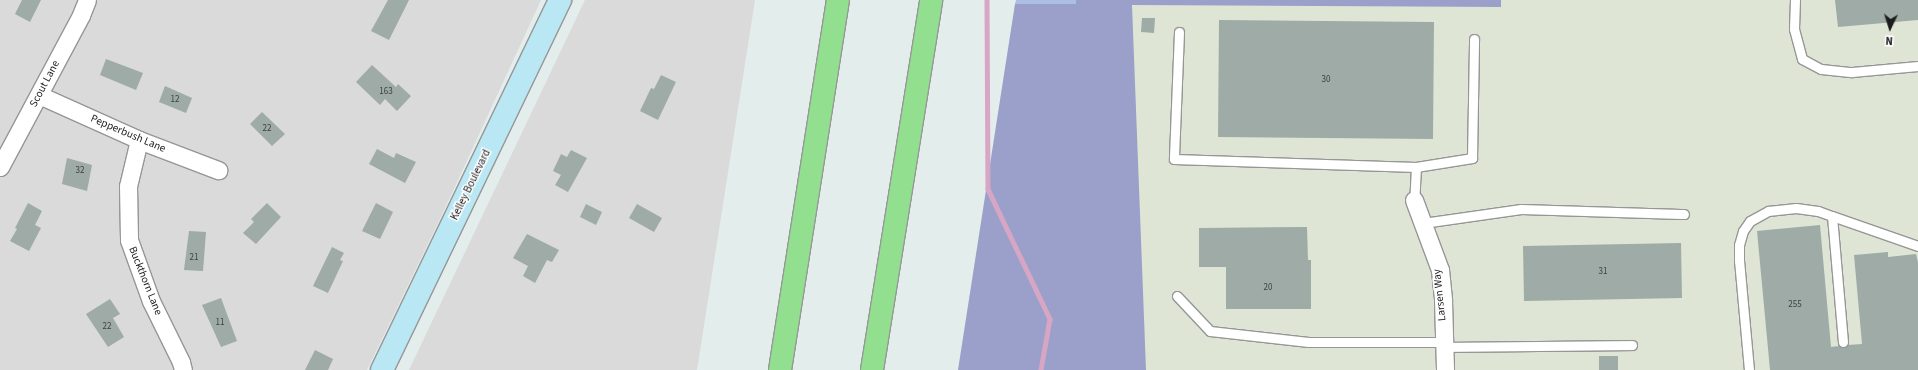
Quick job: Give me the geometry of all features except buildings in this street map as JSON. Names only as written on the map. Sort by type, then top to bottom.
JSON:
[{"type":"highway","points":[[780,370],[838,0]]},
{"type":"highway","points":[[872,370],[930,0]]},
{"type":"main road","name":"Kelley Boulevard","points":[[382,370],[560,0]]},
{"type":"street","name":"Scout Lane","points":[[0,167],[81,15],[87,0]]},
{"type":"street","name":"Pepperbush Lane","points":[[39,95],[139,140],[218,170]]},
{"type":"street","name":"Buckthorn Lane","points":[[139,140],[128,186],[129,240],[151,301],[181,362],[183,370]]},
{"type":"street","name":"Larsen Way","points":[[1414,200],[1440,270],[1443,301],[1444,370]]},
{"type":"lane","points":[[1795,0],[1794,29],[1802,59],[1821,69],[1852,72],[1918,66]]},
{"type":"lane","points":[[1180,32],[1174,159],[1416,167],[1472,158],[1474,39]]},
{"type":"lane","points":[[1414,200],[1416,167]]},
{"type":"lane","points":[[1749,370],[1739,261],[1739,245],[1743,231],[1750,221],[1758,216],[1776,210],[1805,208],[1918,246]]},
{"type":"lane","points":[[1423,223],[1521,209],[1684,214]]},
{"type":"lane","points":[[1832,216],[1843,342]]},
{"type":"lane","points":[[1177,296],[1210,331],[1308,342],[1444,345],[1632,345]]},
{"type":"shaded area","points":[[0,0],[541,0],[440,219],[367,370],[0,370]]},
{"type":"shaded area","points":[[585,0],[755,0],[697,370],[409,370]]},
{"type":"shaded area","points":[[1016,0],[1076,0],[1076,4],[1015,4]]},
{"type":"shaded area","points":[[1076,0],[1501,0],[1501,7],[1132,5],[1146,370],[958,370],[1015,4],[1076,4]]},
{"type":"shaded area","points":[[1501,0],[1918,0],[1918,370],[958,370],[1015,4],[1501,7]]},
{"type":"waterway","points":[[987,0],[988,189],[1050,319],[1041,370]]}]
